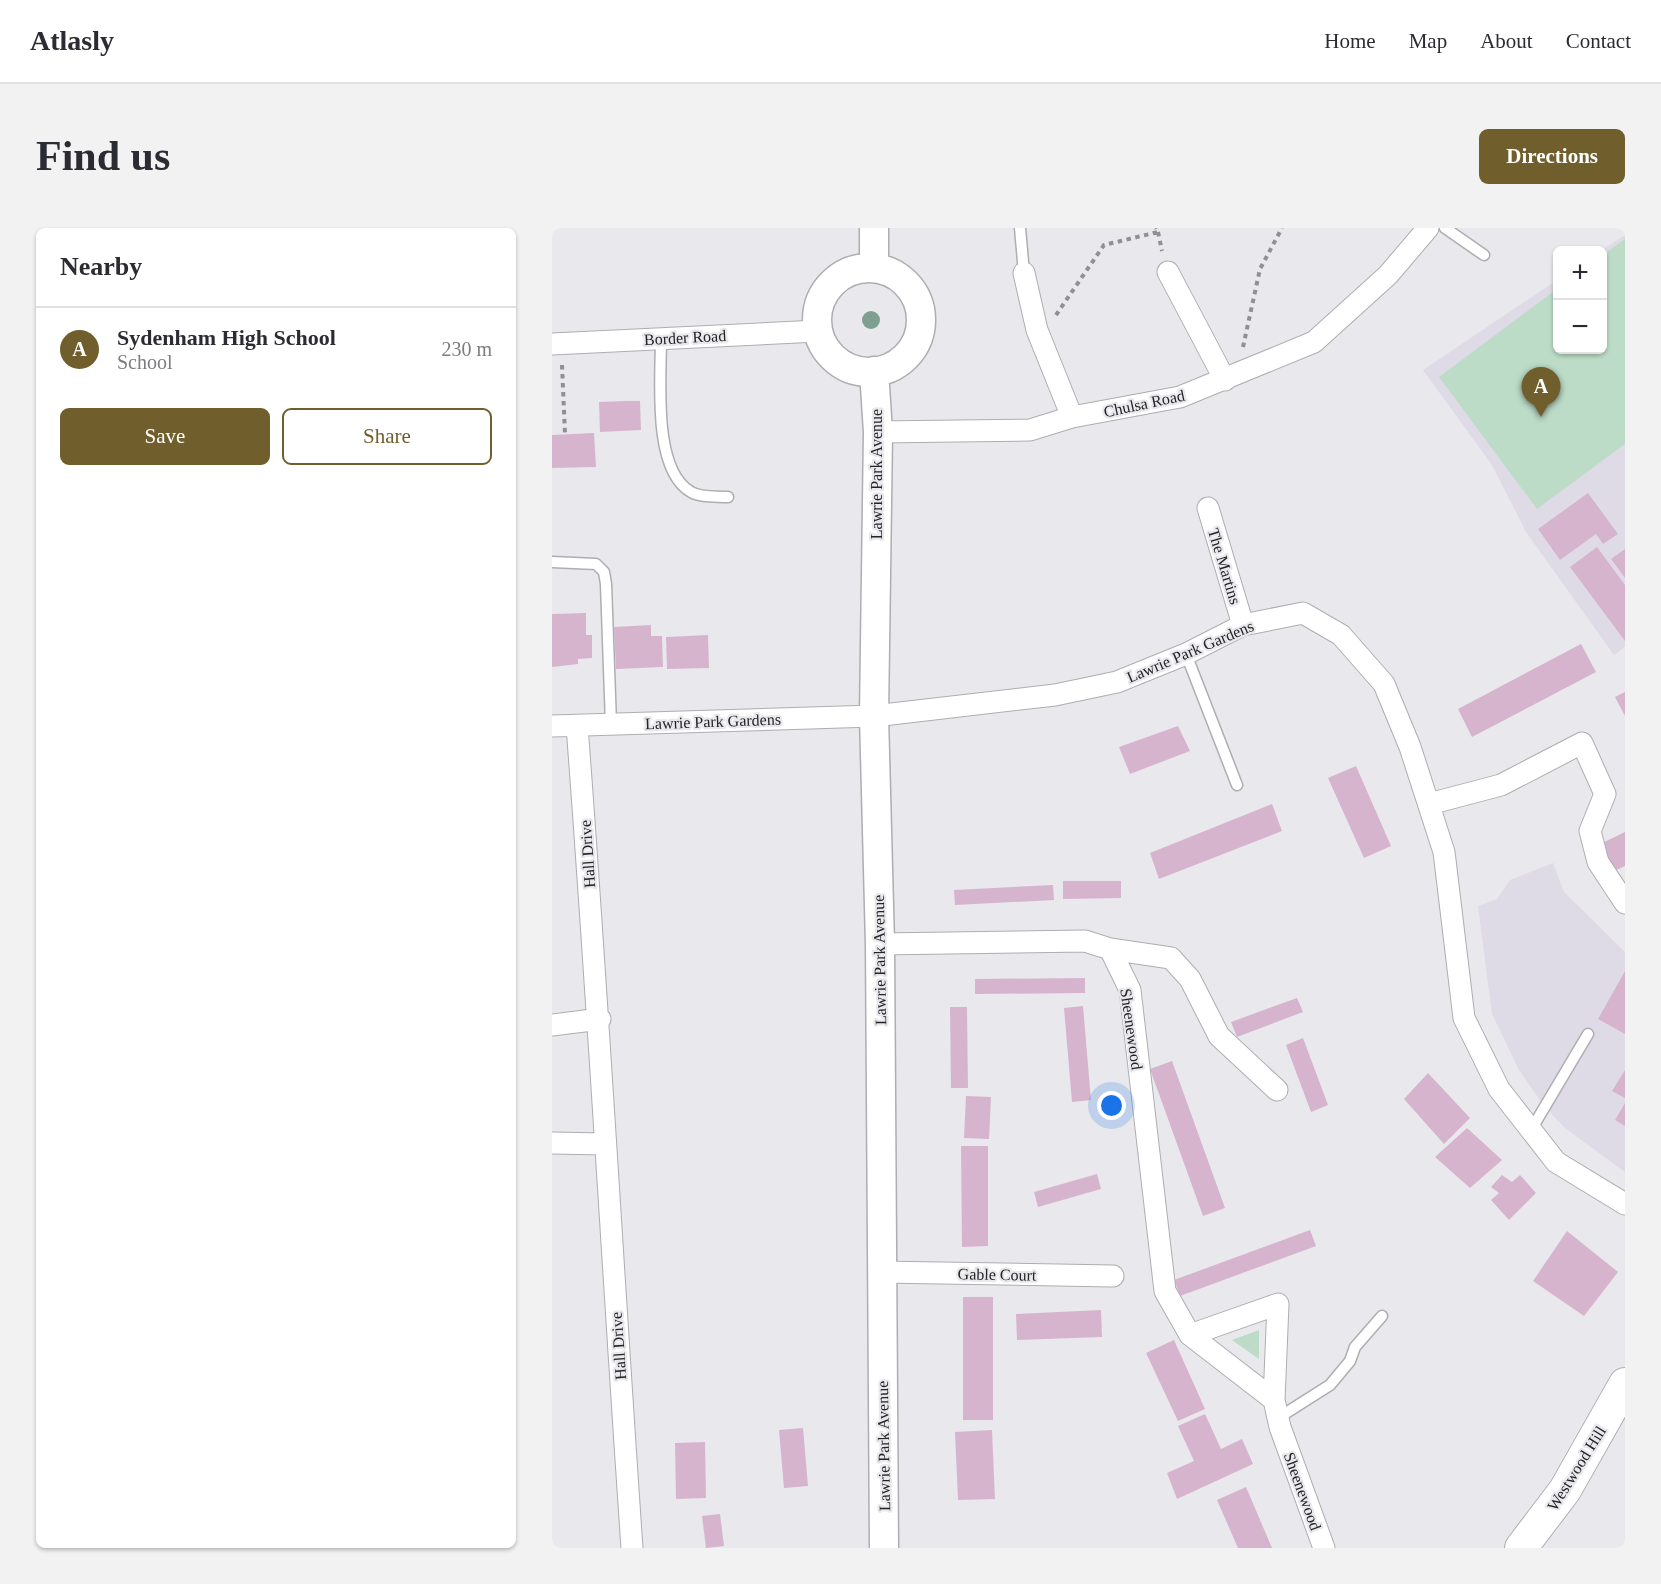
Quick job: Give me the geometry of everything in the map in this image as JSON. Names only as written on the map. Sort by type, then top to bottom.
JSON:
[{"type":"main road","name":"Westwood Hill","points":[[1521,1548],[1565,1490],[1625,1384]]},
{"type":"street","points":[[874,228],[874,268]]},
{"type":"street","name":"Chulsa Road","points":[[878,432],[1030,430],[1072,417],[1180,397],[1314,342],[1388,275],[1428,228]]},
{"type":"street","points":[[874,268],[900,278],[910,288],[916,299],[920,319],[916,340],[910,352],[888,368],[860,371],[835,359],[826,349],[818,331],[820,303],[830,285],[847,273],[874,268]]},
{"type":"street","points":[[1168,272],[1232,377]]},
{"type":"street","points":[[1024,273],[1037,330],[1072,417]]},
{"type":"street","name":"Border Road","points":[[556,343],[818,331]]},
{"type":"street","name":"Lawrie Park Avenue","points":[[874,371],[878,432],[874,716],[880,944],[880,1272],[884,1548]]},
{"type":"street","name":"The Martins","points":[[1208,508],[1243,625]]},
{"type":"street","name":"Lawrie Park Gardens","points":[[552,726],[874,716],[1055,694],[1117,682],[1186,654],[1243,625],[1303,613],[1341,635],[1384,684],[1410,747],[1444,852],[1464,1018],[1499,1089],[1556,1162],[1625,1204]]},
{"type":"street","name":"Hall Drive","points":[[577,726],[600,1019],[604,1144],[632,1548]]},
{"type":"street","points":[[1429,804],[1501,785],[1582,742],[1605,794],[1590,831],[1598,862],[1625,903]]},
{"type":"street","points":[[880,944],[1085,941],[1110,950],[1171,958],[1190,979],[1219,1036],[1277,1090]]},
{"type":"street","name":"Sheenewood","points":[[1110,950],[1130,990],[1161,1276],[1165,1291],[1190,1335],[1276,1409]]},
{"type":"street","points":[[552,1025],[600,1019]]},
{"type":"street","points":[[552,1143],[604,1144]]},
{"type":"street","name":"Gable Court","points":[[880,1272],[1113,1276]]},
{"type":"street","name":"Sheenewood","points":[[1190,1335],[1278,1304],[1276,1409],[1324,1548]]},
{"type":"lane","points":[[1020,228],[1024,273]]},
{"type":"lane","points":[[1445,228],[1484,255]]},
{"type":"lane","points":[[661,338],[663,437],[672,472],[692,493],[728,497]]},
{"type":"lane","points":[[552,562],[596,564],[604,572],[609,623],[611,724]]},
{"type":"lane","points":[[1186,654],[1237,785]]},
{"type":"lane","points":[[1531,1130],[1588,1034]]},
{"type":"lane","points":[[1276,1409],[1330,1385],[1350,1361],[1355,1347],[1383,1316]]},
{"type":"path","points":[[1037,330],[1048,327],[1104,245],[1158,232],[1156,228]]},
{"type":"path","points":[[1232,377],[1260,269],[1282,228]]},
{"type":"path","points":[[556,343],[565,434]]},
{"type":"shaded area","points":[[1625,235],[1625,647],[1614,655],[1526,532],[1492,465],[1423,370],[1553,283],[1553,354],[1607,354],[1607,247]]},
{"type":"shaded area","points":[[1553,863],[1564,892],[1625,952],[1625,1172],[1565,1128],[1544,1106],[1519,1070],[1492,1014],[1478,906],[1497,899],[1510,880]]},
{"type":"green space","points":[[1625,239],[1625,444],[1537,509],[1439,377],[1553,292],[1553,354],[1607,354],[1607,252]]},
{"type":"green space","points":[[1259,1330],[1259,1359],[1232,1340]]},
{"type":"building","points":[[640,401],[641,430],[600,432],[599,402]]},
{"type":"building","points":[[594,433],[596,467],[552,468],[552,435]]},
{"type":"building","points":[[1588,493],[1618,534],[1603,544],[1596,534],[1560,560],[1538,529]]},
{"type":"building","points":[[1597,547],[1625,585],[1625,641],[1570,567]]},
{"type":"building","points":[[1625,549],[1625,578],[1611,559]]},
{"type":"building","points":[[586,613],[586,635],[592,635],[592,658],[578,659],[578,664],[552,667],[552,614]]},
{"type":"building","points":[[651,625],[651,636],[662,636],[663,667],[616,669],[614,627]]},
{"type":"building","points":[[708,635],[709,668],[667,669],[666,637]]},
{"type":"building","points":[[1581,644],[1596,672],[1472,737],[1458,709]]},
{"type":"building","points":[[1625,692],[1625,716],[1615,697]]},
{"type":"building","points":[[1178,726],[1190,751],[1130,774],[1119,747]]},
{"type":"building","points":[[1356,766],[1391,846],[1364,858],[1328,778]]},
{"type":"building","points":[[1272,804],[1282,831],[1159,879],[1150,853]]},
{"type":"building","points":[[1625,832],[1625,866],[1612,872],[1598,845]]},
{"type":"building","points":[[1063,881],[1121,881],[1121,898],[1063,899]]},
{"type":"building","points":[[1053,885],[1054,900],[955,905],[954,890]]},
{"type":"building","points":[[1625,971],[1625,1034],[1598,1019]]},
{"type":"building","points":[[1085,978],[1085,993],[975,994],[975,979]]},
{"type":"building","points":[[1297,998],[1303,1012],[1237,1037],[1231,1022]]},
{"type":"building","points":[[1083,1006],[1091,1100],[1072,1102],[1064,1008]]},
{"type":"building","points":[[950,1007],[967,1007],[968,1088],[951,1088]]},
{"type":"building","points":[[1303,1038],[1328,1105],[1311,1112],[1286,1045]]},
{"type":"building","points":[[1172,1061],[1225,1208],[1203,1216],[1150,1069]]},
{"type":"building","points":[[1625,1070],[1625,1098],[1612,1091]]},
{"type":"building","points":[[1428,1073],[1470,1118],[1444,1144],[1404,1099]]},
{"type":"building","points":[[966,1096],[991,1097],[989,1139],[964,1138]]},
{"type":"building","points":[[1625,1103],[1625,1126],[1615,1120]]},
{"type":"building","points":[[1467,1128],[1502,1160],[1470,1188],[1435,1157]]},
{"type":"building","points":[[961,1146],[988,1146],[988,1246],[962,1247]]},
{"type":"building","points":[[1097,1174],[1101,1189],[1038,1207],[1034,1192]]},
{"type":"building","points":[[1502,1175],[1512,1182],[1520,1175],[1536,1193],[1509,1220],[1491,1200],[1499,1193],[1491,1187]]},
{"type":"building","points":[[1310,1230],[1316,1246],[1180,1296],[1174,1280]]},
{"type":"building","points":[[1567,1231],[1618,1272],[1584,1316],[1533,1281]]},
{"type":"building","points":[[963,1297],[993,1297],[993,1420],[963,1420]]},
{"type":"building","points":[[1101,1310],[1102,1337],[1017,1340],[1016,1314]]},
{"type":"building","points":[[1174,1340],[1205,1409],[1178,1421],[1146,1353]]},
{"type":"building","points":[[1205,1414],[1221,1449],[1242,1439],[1253,1464],[1177,1499],[1167,1473],[1194,1461],[1178,1426]]},
{"type":"building","points":[[803,1428],[808,1486],[784,1488],[779,1430]]},
{"type":"building","points":[[992,1430],[995,1499],[958,1500],[955,1432]]},
{"type":"building","points":[[705,1442],[706,1498],[676,1499],[675,1443]]},
{"type":"building","points":[[1246,1487],[1272,1548],[1238,1548],[1217,1500]]},
{"type":"building","points":[[720,1514],[724,1546],[706,1548],[702,1516]]},
{"type":"place","name":"Sydenham High School","points":[[1541,417]]}]
